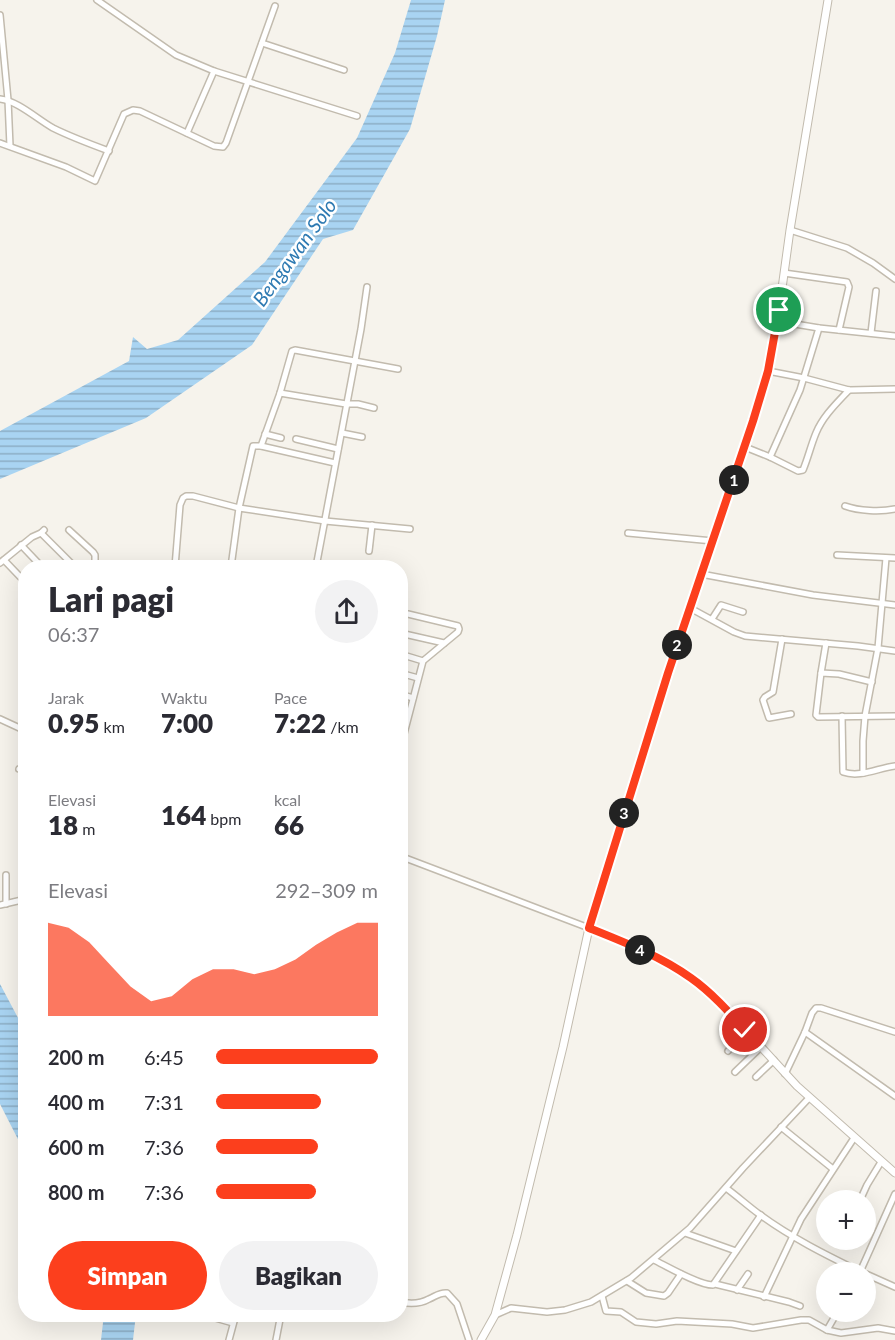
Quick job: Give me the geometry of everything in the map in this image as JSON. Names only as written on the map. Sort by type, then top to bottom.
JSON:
[{"type":"street","points":[[97,0],[176,55],[214,71],[357,116]]},
{"type":"street","points":[[481,1340],[495,1315],[528,1195],[589,928],[649,732],[745,447],[768,371],[828,0]]},
{"type":"street","points":[[0,143],[66,167],[95,181],[124,114],[133,110],[140,111],[214,146],[223,147],[275,6]]},
{"type":"street","points":[[0,15],[10,146]]},
{"type":"street","points":[[262,43],[344,70]]},
{"type":"street","points":[[187,133],[214,71]]},
{"type":"street","points":[[0,99],[8,100],[52,127],[109,151]]},
{"type":"street","points":[[790,230],[847,248],[895,279]]},
{"type":"street","points":[[784,273],[847,282],[849,287],[839,330]]},
{"type":"street","points":[[317,560],[367,287]]},
{"type":"street","points":[[871,333],[876,291]]},
{"type":"street","points":[[777,321],[895,336]]},
{"type":"street","points":[[770,457],[800,390],[819,328]]},
{"type":"street","points":[[261,446],[294,350],[398,369]]},
{"type":"street","points":[[768,371],[849,390],[895,389]]},
{"type":"street","points":[[745,447],[798,471],[803,470],[819,426],[849,390]]},
{"type":"street","points":[[280,393],[374,408]]},
{"type":"street","points":[[342,433],[363,437]]},
{"type":"street","points":[[265,434],[282,438]]},
{"type":"street","points":[[296,439],[338,449]]},
{"type":"street","points":[[232,560],[239,508],[254,445],[335,463]]},
{"type":"street","points":[[176,560],[180,505],[186,496],[239,508],[325,521],[410,529]]},
{"type":"street","points":[[845,506],[882,511],[895,509]]},
{"type":"street","points":[[369,551],[372,525]]},
{"type":"street","points":[[69,530],[93,552],[95,560]]},
{"type":"street","points":[[18,576],[2,562],[42,531],[69,560]]},
{"type":"street","points":[[628,533],[713,541]]},
{"type":"street","points":[[21,546],[35,560]]},
{"type":"street","points":[[837,555],[895,558]]},
{"type":"street","points":[[863,773],[865,716],[878,648],[886,558]]},
{"type":"street","points":[[701,574],[813,595],[895,605]]},
{"type":"street","points":[[712,619],[721,605],[743,612]]},
{"type":"street","points":[[690,608],[740,635],[895,651]]},
{"type":"street","points":[[408,614],[458,626],[459,629],[423,661],[408,718]]},
{"type":"street","points":[[408,635],[444,643]]},
{"type":"street","points":[[783,639],[773,692],[763,700],[769,718],[791,714]]},
{"type":"street","points":[[826,643],[816,715],[818,717],[895,716]]},
{"type":"street","points":[[408,656],[423,661]]},
{"type":"street","points":[[821,673],[838,674],[872,682]]},
{"type":"street","points":[[408,675],[418,678]]},
{"type":"street","points":[[408,696],[413,698]]},
{"type":"street","points":[[842,716],[843,770],[849,773],[863,773],[882,767],[895,766]]},
{"type":"street","points":[[0,719],[18,727]]},
{"type":"street","points":[[408,859],[589,928],[655,957],[692,979],[729,1012],[809,1098],[895,1173]]},
{"type":"street","points":[[6,874],[3,904],[18,901]]},
{"type":"street","points":[[785,1074],[813,1010],[816,1008],[895,1032]]},
{"type":"street","points":[[728,1051],[745,1030]]},
{"type":"street","points":[[805,1032],[895,1096]]},
{"type":"street","points":[[735,1072],[761,1047]]},
{"type":"street","points":[[756,1077],[774,1060]]},
{"type":"street","points":[[495,1315],[511,1308],[548,1312],[582,1305],[627,1281],[685,1233],[809,1098]]},
{"type":"street","points":[[781,1127],[833,1169]]},
{"type":"street","points":[[764,1297],[792,1235],[854,1138]]},
{"type":"street","points":[[865,1190],[881,1162]]},
{"type":"street","points":[[726,1188],[792,1235],[841,1262]]},
{"type":"street","points":[[866,1262],[895,1194]]},
{"type":"street","points":[[715,1284],[761,1215]]},
{"type":"street","points":[[685,1233],[736,1251]]},
{"type":"street","points":[[654,1260],[711,1286],[715,1284],[800,1306]]},
{"type":"street","points":[[627,1281],[646,1293],[664,1296],[681,1274]]},
{"type":"street","points":[[737,1290],[748,1274]]},
{"type":"street","points":[[876,1278],[895,1287]]},
{"type":"street","points":[[408,1302],[418,1303],[442,1292],[447,1293],[457,1304],[469,1340]]},
{"type":"street","points":[[602,1296],[606,1311],[623,1313],[639,1322],[660,1324],[677,1321],[732,1324],[755,1328],[789,1320],[809,1320],[827,1330],[841,1333],[878,1328],[895,1331]]},
{"type":"street","points":[[500,1299],[511,1308]]},
{"type":"street","points":[[229,1322],[233,1323],[229,1340]]},
{"type":"street","points":[[276,1340],[279,1322]]},
{"type":"street","points":[[827,1330],[832,1322]]},
{"type":"water","name":"Bengawan Solo","points":[[411,0],[445,0],[437,36],[410,129],[353,230],[323,239],[252,345],[146,418],[0,479],[0,431],[129,361],[133,337],[147,349],[178,340],[265,262],[357,138],[395,53]]},
{"type":"water","points":[[0,984],[18,1018],[18,1139],[0,1104]]},
{"type":"water","points":[[103,1322],[135,1322],[133,1340],[101,1340]]},
{"type":"route","points":[[745,1030],[729,1012],[692,979],[655,957],[589,928],[668,673],[753,421],[768,371],[779,310]]}]
